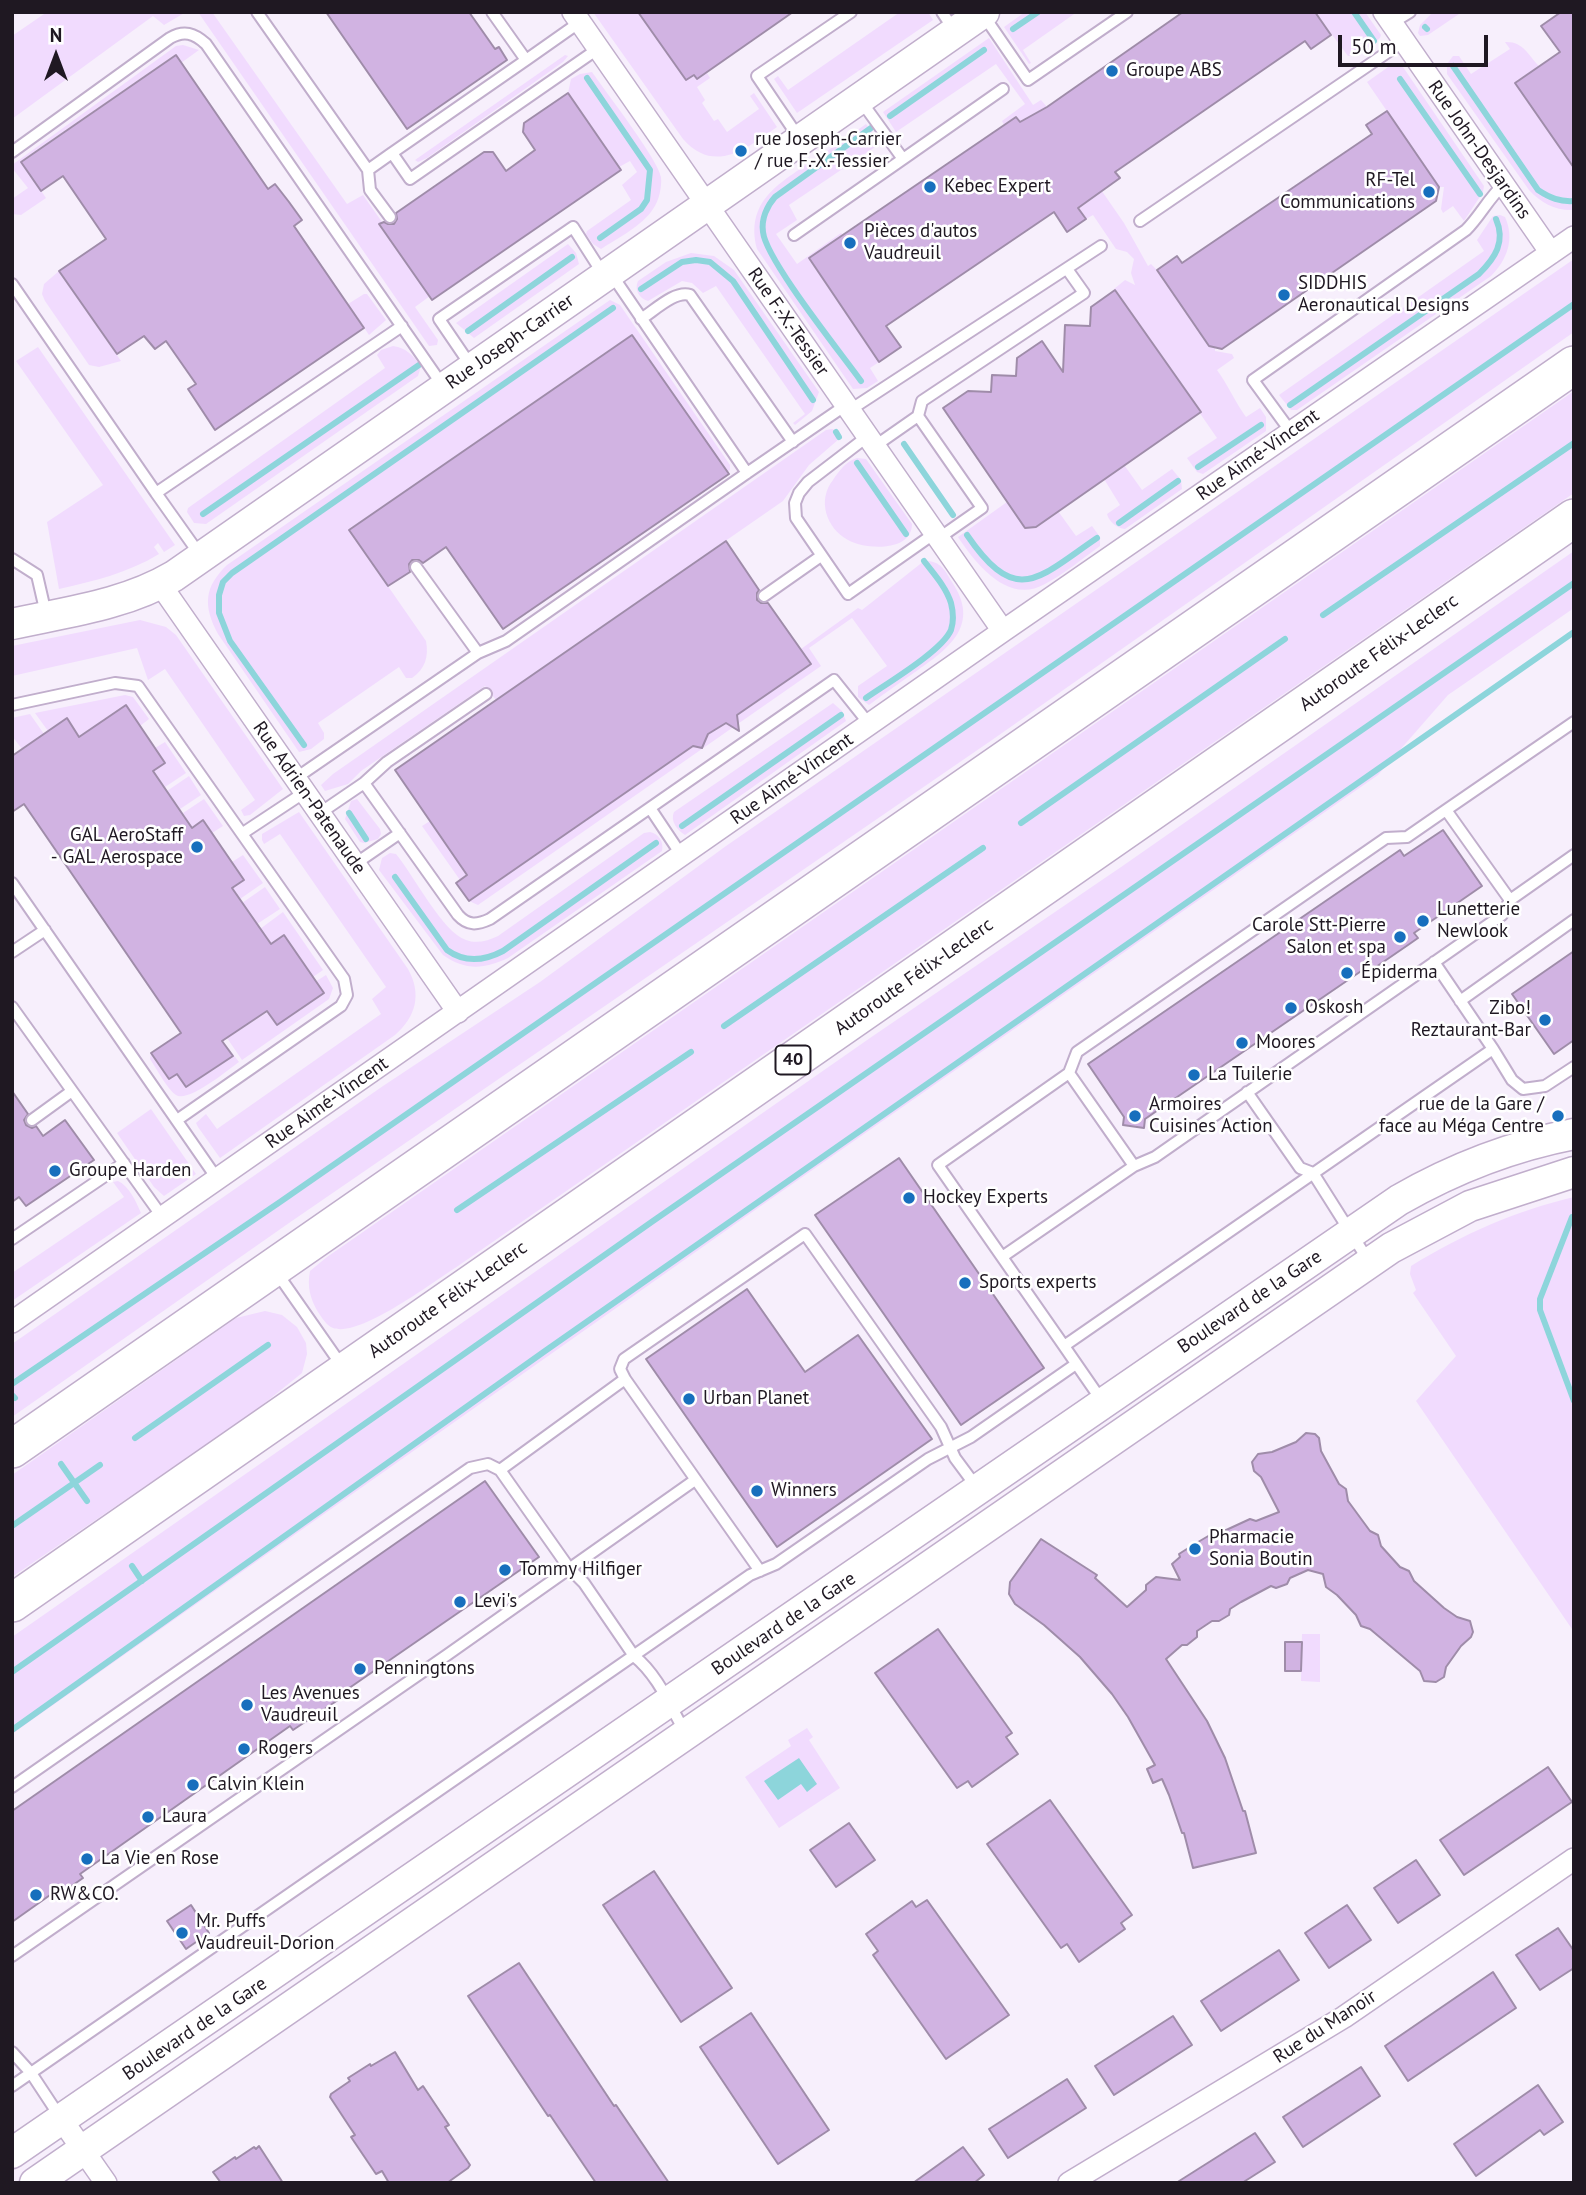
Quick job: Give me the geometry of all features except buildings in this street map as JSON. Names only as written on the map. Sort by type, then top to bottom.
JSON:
[{"type":"highway","points":[[12,1449],[1574,365]]},
{"type":"highway","name":"Autoroute Félix-Leclerc","points":[[12,1603],[1574,518]]},
{"type":"main road","name":"Rue Joseph-Carrier","points":[[12,624],[112,602],[160,584],[860,99],[948,22],[984,13]]},
{"type":"main road","name":"Boulevard de la Gare","points":[[12,2153],[1399,1200],[1440,1178],[1510,1150],[1574,1134]]},
{"type":"main road","name":"Boulevard de la Gare","points":[[35,2183],[1369,1262],[1402,1241],[1470,1206],[1574,1172]]},
{"type":"street","name":"Rue F.-X.-Tessier","points":[[577,17],[1003,631]]},
{"type":"street","name":"Rue John-Desjardins","points":[[1398,22],[1503,185],[1551,253]]},
{"type":"street","name":"Rue Aimé-Vincent","points":[[12,1322],[1003,631],[1574,237]]},
{"type":"street","name":"Rue Adrien-Patenaude","points":[[160,584],[458,1012]]},
{"type":"street","name":"Rue du Manoir","points":[[1069,2183],[1344,2017],[1574,1859]]},
{"type":"street","points":[[62,2120],[106,2183]]},
{"type":"lane","points":[[257,12],[368,170],[370,190],[390,217]]},
{"type":"lane","points":[[492,12],[526,60]]},
{"type":"lane","points":[[800,140],[757,76],[851,12]]},
{"type":"lane","points":[[984,13],[1028,80],[1126,12]]},
{"type":"lane","points":[[368,170],[526,60],[577,17]]},
{"type":"lane","points":[[1140,222],[1398,22]]},
{"type":"lane","points":[[12,152],[170,38],[177,34],[192,33],[206,44],[444,387]]},
{"type":"lane","points":[[392,153],[410,180],[599,48]]},
{"type":"lane","points":[[794,234],[1003,89]]},
{"type":"lane","points":[[860,99],[903,159]]},
{"type":"lane","points":[[1291,432],[1253,380],[1466,230],[1488,199],[1503,185]]},
{"type":"lane","points":[[472,368],[439,318],[573,227],[641,319],[747,474]]},
{"type":"lane","points":[[243,833],[300,785],[478,653],[506,641],[793,442],[1101,246]]},
{"type":"lane","points":[[918,416],[982,508],[848,594],[796,519],[795,503],[799,493],[808,482],[872,441],[918,416],[922,401],[1084,293],[1067,269]]},
{"type":"lane","points":[[12,284],[201,557]]},
{"type":"lane","points":[[641,319],[678,295],[690,295],[793,442]]},
{"type":"lane","points":[[156,493],[402,326]]},
{"type":"lane","points":[[764,596],[821,556]]},
{"type":"lane","points":[[12,559],[37,575],[47,616]]},
{"type":"lane","points":[[416,567],[478,653]]},
{"type":"lane","points":[[365,783],[458,915],[463,921],[477,924],[490,919],[834,680],[870,725]]},
{"type":"lane","points":[[12,705],[115,683],[138,686],[344,979],[346,995],[341,1006],[177,1120]]},
{"type":"lane","points":[[320,813],[365,783],[387,762],[486,694]]},
{"type":"lane","points":[[1103,1403],[938,1165],[1069,1073],[1077,1052],[1386,838],[1406,837],[1574,722]]},
{"type":"lane","points":[[650,808],[682,856]]},
{"type":"lane","points":[[1446,810],[1510,900]]},
{"type":"lane","points":[[355,864],[400,833]]},
{"type":"lane","points":[[1002,1257],[1134,1166],[1155,1157],[1502,915],[1510,900],[1574,855]]},
{"type":"lane","points":[[12,883],[218,1180]]},
{"type":"lane","points":[[1460,1001],[1574,920]]},
{"type":"lane","points":[[12,952],[45,930]]},
{"type":"lane","points":[[1434,962],[1512,1080],[1523,1089],[1545,1086],[1574,1067]]},
{"type":"lane","points":[[12,1007],[163,1218]]},
{"type":"lane","points":[[1064,1346],[1493,1049]]},
{"type":"lane","points":[[1069,1073],[1134,1166]]},
{"type":"lane","points":[[32,1119],[72,1091]]},
{"type":"lane","points":[[1247,1092],[1300,1168],[1312,1173],[1369,1262]]},
{"type":"lane","points":[[12,1239],[124,1163]]},
{"type":"lane","points":[[760,1572],[620,1369],[624,1359],[805,1234],[941,1427],[956,1458],[978,1490]]},
{"type":"lane","points":[[274,1267],[345,1371]]},
{"type":"lane","points":[[12,2086],[634,1656],[776,1564],[928,1459],[971,1437],[1076,1364]]},
{"type":"lane","points":[[500,1470],[625,1379]]},
{"type":"lane","points":[[12,1787],[470,1468],[488,1464],[500,1470],[569,1568],[584,1583],[634,1656],[651,1673],[686,1735]]},
{"type":"lane","points":[[12,1955],[695,1480]]},
{"type":"lane","points":[[12,2052],[31,2073],[62,2120]]},
{"type":"shaded area","points":[[47,12],[186,12],[164,25],[153,16],[12,119],[12,36]]},
{"type":"shaded area","points":[[198,12],[212,12],[347,204],[363,195],[430,296],[415,307],[438,340],[437,345],[429,346]]},
{"type":"shaded area","points":[[593,12],[638,12],[686,80],[694,75],[698,79],[707,73],[710,78],[697,87],[705,100],[702,103],[714,121],[718,119],[727,132],[759,109],[750,96],[754,93],[777,127],[743,150],[731,154],[719,157],[695,150],[683,139]]},
{"type":"shaded area","points":[[900,12],[928,12],[933,20],[797,113],[774,79],[778,76],[788,90]]},
{"type":"shaded area","points":[[1025,12],[1077,12],[1023,50],[1031,63],[1029,64],[1004,27]]},
{"type":"shaded area","points":[[1315,12],[1365,12],[1381,35],[1380,38],[1358,55],[1348,56]]},
{"type":"shaded area","points":[[1433,12],[1462,12],[1428,35],[1420,36],[1420,25]]},
{"type":"shaded area","points":[[989,38],[1033,105],[1041,100],[1047,107],[1045,109],[1124,223],[1148,266],[1151,264],[1157,270],[1209,346],[1215,348],[1215,351],[1232,354],[1234,358],[1217,370],[1246,417],[1260,408],[1266,417],[1266,431],[1203,474],[1197,472],[1187,458],[1217,438],[1114,289],[1125,280],[1135,285],[1131,273],[1134,259],[1127,252],[1116,249],[1093,215],[1086,219],[1017,118],[1004,125],[1002,121],[1025,104],[996,64],[896,132],[883,112]]},
{"type":"shaded area","points":[[1505,42],[1521,46],[1539,66],[1515,83],[1574,168],[1574,210],[1549,205],[1529,190],[1447,74],[1447,64],[1453,56],[1459,56],[1471,74],[1510,49]]},
{"type":"shaded area","points":[[183,45],[199,50],[181,63],[175,55],[21,161],[46,198],[21,215],[12,214],[12,199],[28,188],[12,165],[176,46]]},
{"type":"shaded area","points":[[565,55],[568,56],[563,62],[427,158],[418,162],[415,160]]},
{"type":"shaded area","points":[[1391,65],[1403,67],[1484,186],[1483,192],[1464,221],[1453,206],[1443,213],[1441,209],[1444,187],[1439,187],[1367,82]]},
{"type":"shaded area","points":[[592,72],[641,141],[661,177],[655,206],[643,221],[601,249],[593,244],[586,234],[587,231],[631,200],[622,185],[637,172],[630,161],[619,167],[568,93],[571,79]]},
{"type":"shaded area","points":[[866,124],[881,143],[789,205],[797,220],[776,234],[797,264],[841,233],[843,235],[809,259],[879,362],[870,368],[878,381],[867,388],[853,389],[757,249],[755,233],[760,207],[776,187]]},
{"type":"shaded area","points":[[1493,216],[1505,217],[1508,225],[1508,249],[1491,276],[1297,410],[1291,410],[1279,395],[1484,251],[1477,240]]},
{"type":"shaded area","points":[[568,244],[576,253],[579,264],[474,338],[456,323]]},
{"type":"shaded area","points":[[691,253],[714,256],[734,270],[819,392],[812,411],[795,425],[793,423],[805,414],[716,286],[703,293],[692,283],[682,281],[648,301],[638,293],[638,281],[666,262]]},
{"type":"shaded area","points":[[1574,259],[1574,332],[992,740],[289,1223],[12,1417],[12,1344],[383,1086],[540,982],[726,846]]},
{"type":"shaded area","points":[[59,271],[121,361],[99,367],[89,365],[42,294],[44,284]]},
{"type":"shaded area","points":[[367,294],[386,320],[369,335],[348,304]]},
{"type":"shaded area","points":[[610,300],[620,305],[730,465],[730,470],[727,472],[632,335],[349,530],[426,641],[426,657],[423,667],[412,678],[406,678],[399,667],[318,723],[324,733],[324,739],[311,749],[299,752],[213,624],[208,597],[219,573]]},
{"type":"shaded area","points":[[393,346],[406,350],[418,362],[421,366],[418,376],[206,524],[194,523],[187,512],[188,508],[385,368],[377,355],[381,350]]},
{"type":"shaded area","points":[[38,347],[175,545],[164,552],[158,543],[154,547],[159,554],[135,566],[59,589],[47,522],[103,485],[16,361]]},
{"type":"shaded area","points":[[1574,391],[1574,493],[415,1295],[361,1325],[345,1329],[333,1328],[323,1319],[311,1297],[309,1277],[310,1271],[327,1257]]},
{"type":"shaded area","points":[[826,430],[839,431],[839,439],[809,465],[783,501],[496,700],[485,686],[361,771],[348,784],[325,791],[321,785],[333,774]]},
{"type":"shaded area","points":[[1112,448],[1142,490],[1172,469],[1181,480],[1182,489],[1125,529],[1114,524],[1107,514],[1120,505],[1104,479]]},
{"type":"shaded area","points":[[857,458],[866,459],[912,524],[905,540],[887,546],[866,546],[840,535],[829,521],[825,505],[828,488],[843,467]]},
{"type":"shaded area","points":[[1007,502],[1026,528],[1036,527],[1058,511],[1076,536],[1092,526],[1100,537],[1100,546],[1045,584],[1031,589],[1006,585],[994,578],[974,559],[958,537]]},
{"type":"shaded area","points":[[1574,551],[1574,608],[1448,695],[1378,775],[12,1734],[12,1637]]},
{"type":"shaded area","points":[[924,561],[934,562],[944,570],[960,597],[963,610],[958,633],[951,643],[930,661],[869,705],[858,697],[858,686],[887,666],[852,618],[809,648],[821,666],[478,905],[469,901],[693,746],[703,745],[705,736],[726,723],[737,720],[737,715],[810,664],[801,649],[858,608],[862,610]]},
{"type":"shaded area","points":[[140,620],[166,627],[176,635],[283,789],[250,815],[244,816],[241,810],[255,800],[165,669],[148,680],[137,648],[12,676],[12,646]]},
{"type":"shaded area","points":[[125,695],[133,697],[149,719],[140,726],[79,737],[67,719],[48,731],[35,713]]},
{"type":"shaded area","points":[[833,703],[842,711],[846,721],[685,835],[677,828],[673,819],[674,812]]},
{"type":"shaded area","points":[[30,714],[44,734],[22,749],[12,736],[12,718]]},
{"type":"shaded area","points":[[165,742],[186,773],[165,787],[153,771],[165,763],[155,748]]},
{"type":"shaded area","points":[[189,776],[201,795],[180,809],[167,791]]},
{"type":"shaded area","points":[[204,799],[223,826],[212,833],[203,820],[192,828],[183,813]]},
{"type":"shaded area","points":[[357,799],[380,829],[378,839],[360,842],[345,819],[351,801]]},
{"type":"shaded area","points":[[299,812],[408,969],[415,987],[415,1005],[408,1021],[395,1035],[220,1158],[196,1123],[206,1114],[217,1129],[381,1014],[372,999],[386,987],[280,834],[264,844],[262,840],[262,834]]},
{"type":"shaded area","points":[[430,821],[468,875],[460,880],[422,826]]},
{"type":"shaded area","points":[[650,832],[660,839],[662,851],[508,958],[483,966],[459,964],[443,955],[379,870],[382,858],[390,853],[396,854],[448,926],[466,940],[482,941],[498,936],[644,833]]},
{"type":"shaded area","points":[[243,855],[263,883],[240,899],[232,888],[244,880],[232,862]]},
{"type":"shaded area","points":[[265,887],[280,909],[257,924],[242,903]]},
{"type":"shaded area","points":[[283,912],[323,970],[313,977],[271,944],[260,929]]},
{"type":"shaded area","points":[[326,975],[333,988],[329,999],[242,1060],[227,1038]]},
{"type":"shaded area","points":[[151,1053],[169,1079],[177,1074],[186,1087],[232,1056],[232,1053],[239,1062],[198,1090],[182,1096],[176,1095],[166,1084],[150,1059]]},
{"type":"shaded area","points":[[151,1109],[196,1174],[164,1196],[154,1187],[117,1133]]},
{"type":"shaded area","points":[[118,1181],[129,1190],[141,1213],[12,1301],[12,1273],[124,1197],[113,1182]]},
{"type":"shaded area","points":[[1574,1197],[1574,1632],[1416,1401],[1456,1356],[1413,1293],[1416,1290],[1410,1274],[1411,1266],[1470,1234],[1531,1209]]},
{"type":"shaded area","points":[[265,1311],[282,1315],[297,1327],[306,1343],[307,1354],[302,1373],[251,1414],[12,1577],[12,1475],[236,1318]]},
{"type":"shaded area","points":[[1302,1634],[1320,1634],[1320,1682],[1301,1681]]},
{"type":"shaded area","points":[[807,1728],[813,1737],[809,1740],[840,1788],[779,1828],[745,1777],[791,1746],[788,1740]]},
{"type":"water","points":[[799,1758],[817,1784],[807,1792],[801,1784],[778,1800],[764,1781]]},
{"type":"waterway","points":[[1013,29],[1038,12]]},
{"type":"waterway","points":[[1354,12],[1374,41]]},
{"type":"waterway","points":[[890,116],[984,50]]},
{"type":"waterway","points":[[1453,66],[1538,190],[1555,199],[1574,201]]},
{"type":"waterway","points":[[587,78],[650,170],[647,200],[641,209],[600,238]]},
{"type":"waterway","points":[[1400,79],[1480,194]]},
{"type":"waterway","points":[[861,381],[777,263],[767,245],[763,222],[769,204],[775,197],[871,128]]},
{"type":"waterway","points":[[1290,405],[1479,274],[1497,249],[1500,235],[1496,219]]},
{"type":"waterway","points":[[468,331],[572,257]]},
{"type":"waterway","points":[[641,289],[682,262],[710,262],[733,281],[813,400]]},
{"type":"waterway","points":[[12,1384],[280,1202],[1574,304]]},
{"type":"waterway","points":[[304,745],[230,641],[219,613],[219,595],[223,582],[232,573],[613,308]]},
{"type":"waterway","points":[[203,514],[419,365]]},
{"type":"waterway","points":[[1198,467],[1261,425]]},
{"type":"waterway","points":[[836,432],[839,437]]},
{"type":"waterway","points":[[1323,615],[1574,443]]},
{"type":"waterway","points":[[904,444],[953,515]]},
{"type":"waterway","points":[[857,463],[906,534]]},
{"type":"waterway","points":[[1119,523],[1178,481]]},
{"type":"waterway","points":[[967,535],[1000,572],[1015,579],[1029,579],[1043,574],[1097,538]]},
{"type":"waterway","points":[[866,698],[937,648],[951,630],[953,613],[949,597],[924,561]]},
{"type":"waterway","points":[[12,1672],[653,1221],[1574,583]]},
{"type":"waterway","points":[[12,1730],[545,1351],[1574,632]]},
{"type":"waterway","points":[[1021,823],[1285,639]]},
{"type":"waterway","points":[[682,826],[841,715]]},
{"type":"waterway","points":[[349,813],[366,839]]},
{"type":"waterway","points":[[395,877],[447,950],[468,959],[482,959],[503,951],[656,843]]},
{"type":"waterway","points":[[724,1026],[983,848]]},
{"type":"waterway","points":[[457,1210],[691,1052]]},
{"type":"waterway","points":[[1572,1217],[1540,1299],[1540,1310],[1574,1401]]},
{"type":"waterway","points":[[135,1438],[268,1345]]},
{"type":"waterway","points":[[12,1395],[15,1398]]},
{"type":"waterway","points":[[61,1464],[87,1501]]},
{"type":"waterway","points":[[12,1526],[100,1465]]},
{"type":"waterway","points":[[132,1566],[142,1581]]},
{"type":"place","name":"Groupe ABS","points":[[1112,71]]},
{"type":"place","name":"rue Joseph-Carrier / rue F.-X.-Tessier","points":[[741,151]]},
{"type":"place","name":"Kebec Expert","points":[[930,187]]},
{"type":"place","name":"RF-Tel Communications","points":[[1429,192]]},
{"type":"place","name":"Pièces d'autos Vaudreuil","points":[[850,243]]},
{"type":"place","name":"SIDDHIS Aeronautical Designs","points":[[1284,295]]},
{"type":"place","name":"GAL AeroStaff - GAL Aerospace","points":[[197,847]]},
{"type":"place","name":"Lunetterie Newlook","points":[[1423,921]]},
{"type":"place","name":"Carole Stt-Pierre Salon et spa","points":[[1400,937]]},
{"type":"place","name":"Épiderma","points":[[1347,973]]},
{"type":"place","name":"Oskosh","points":[[1291,1008]]},
{"type":"place","name":"Zibo! Reztaurant-Bar","points":[[1545,1020]]},
{"type":"place","name":"Moores","points":[[1242,1043]]},
{"type":"place","name":"La Tuilerie","points":[[1194,1075]]},
{"type":"place","name":"Armoires Cuisines Action","points":[[1135,1116]]},
{"type":"place","name":"rue de la Gare / face au Méga Centre","points":[[1558,1116]]},
{"type":"place","name":"Groupe Harden","points":[[55,1171]]},
{"type":"place","name":"Hockey Experts","points":[[909,1198]]},
{"type":"place","name":"Sports experts","points":[[965,1283]]},
{"type":"place","name":"Urban Planet","points":[[689,1399]]},
{"type":"place","name":"Winners","points":[[757,1491]]},
{"type":"place","name":"Pharmacie Sonia Boutin","points":[[1195,1549]]},
{"type":"place","name":"Tommy Hilfiger","points":[[505,1570]]},
{"type":"place","name":"Levi's","points":[[460,1602]]},
{"type":"place","name":"Penningtons","points":[[360,1669]]},
{"type":"place","name":"Les Avenues Vaudreuil","points":[[247,1705]]},
{"type":"place","name":"Rogers","points":[[244,1749]]},
{"type":"place","name":"Calvin Klein","points":[[193,1785]]},
{"type":"place","name":"Laura","points":[[148,1817]]},
{"type":"place","name":"La Vie en Rose","points":[[87,1859]]},
{"type":"place","name":"RW&CO.","points":[[36,1895]]},
{"type":"place","name":"Mr. Puffs Vaudreuil-Dorion","points":[[182,1933]]}]
